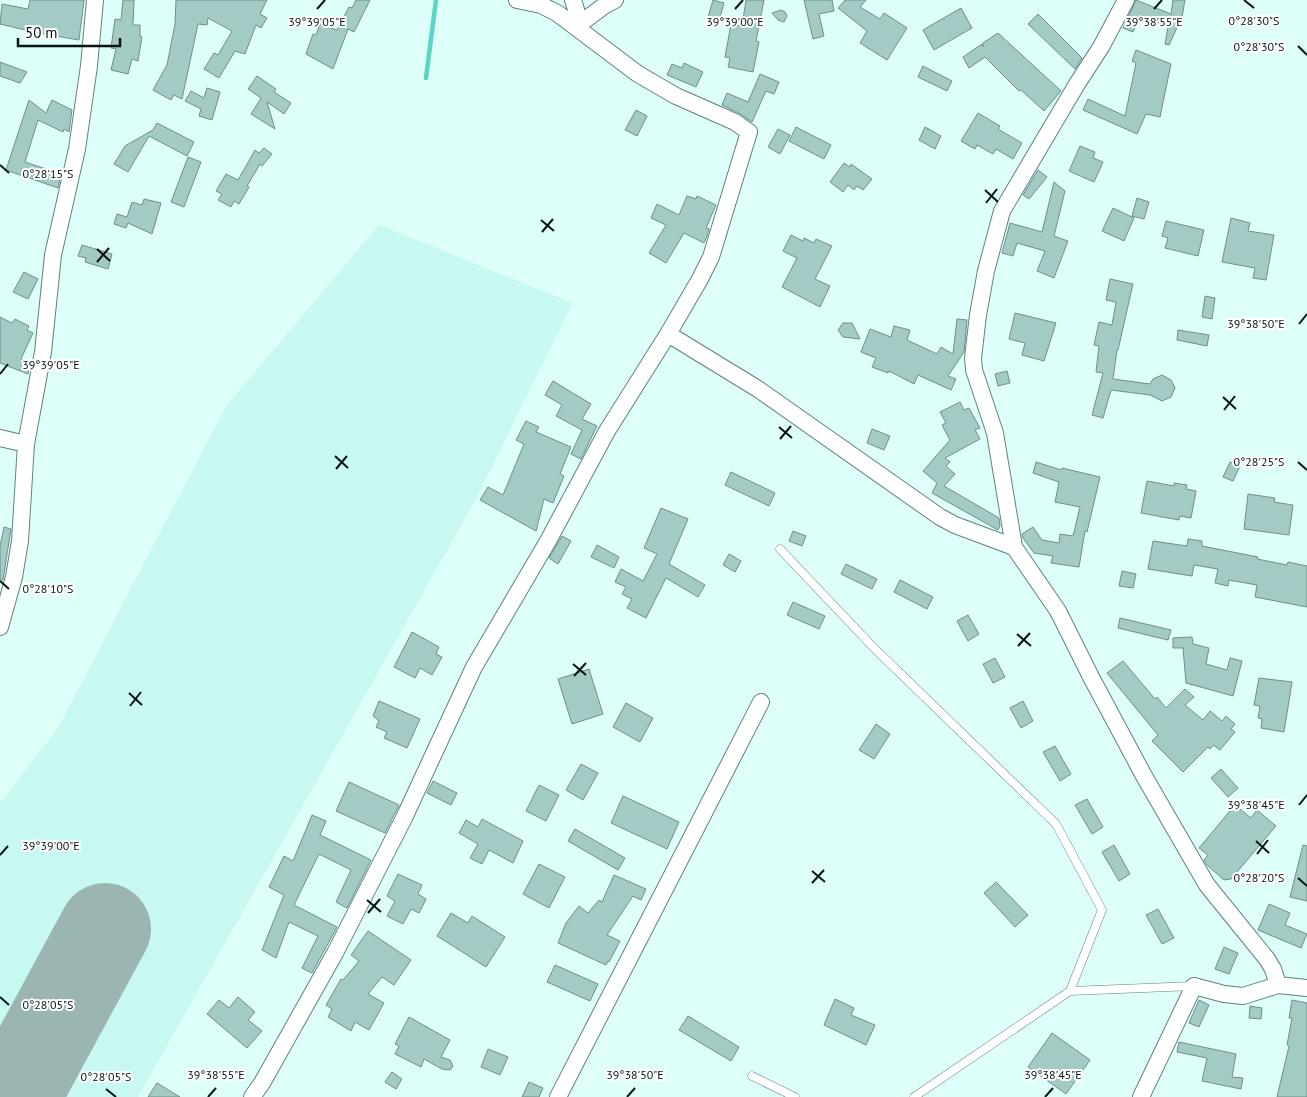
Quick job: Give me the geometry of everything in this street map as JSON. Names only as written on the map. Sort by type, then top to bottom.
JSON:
[{"type":"street","points":[[0,626],[14,577],[20,541],[26,444],[43,352],[53,254],[77,149],[96,0]]},
{"type":"street","points":[[252,1097],[262,1083],[340,945],[404,818],[474,667],[548,541],[607,431],[700,279],[711,257],[748,132],[735,122],[676,96],[638,74],[575,25],[541,5],[517,0]]},
{"type":"street","points":[[573,0],[577,13],[575,25]]},
{"type":"street","points":[[575,25],[615,0]]},
{"type":"street","points":[[1126,0],[1101,47],[1002,211],[986,271],[978,315],[973,358],[974,370],[995,433],[1014,547],[1058,611],[1144,776],[1207,885],[1267,959],[1278,985]]},
{"type":"street","points":[[668,334],[758,389],[940,516],[955,525],[1014,547]]},
{"type":"street","points":[[0,438],[26,444]]},
{"type":"street","points":[[558,1097],[760,702]]},
{"type":"street","points":[[1141,1097],[1194,986],[1224,994],[1243,996],[1278,985],[1307,988]]},
{"type":"lane","points":[[780,549],[874,648],[1056,824],[1102,910],[1070,991]]},
{"type":"lane","points":[[914,1097],[1070,991],[1194,986]]},
{"type":"lane","points":[[752,1076],[795,1097]]},
{"type":"shaded area","points":[[379,225],[573,303],[475,501],[138,1097],[0,1097],[0,803],[58,728],[226,406]]},
{"type":"building","points":[[30,0],[84,0],[79,40],[0,24],[2,4],[28,9]]},
{"type":"building","points":[[123,0],[134,0],[133,25],[140,25],[140,36],[142,37],[138,61],[132,59],[128,74],[111,70],[116,49],[111,48],[115,19],[121,20]]},
{"type":"building","points":[[176,0],[267,0],[260,14],[267,18],[261,28],[256,25],[245,54],[235,51],[219,78],[204,69],[214,53],[218,55],[232,31],[208,18],[207,25],[198,24],[182,99],[174,95],[171,100],[153,90],[167,65],[175,24]]},
{"type":"building","points":[[356,0],[370,0],[354,32],[348,29],[333,69],[306,54],[313,34],[316,35],[320,24],[337,30],[349,7],[352,8]]},
{"type":"building","points":[[713,0],[724,3],[719,21],[708,17]]},
{"type":"building","points":[[746,0],[764,0],[756,41],[759,42],[753,72],[728,67],[730,58],[725,57],[731,24],[742,26]]},
{"type":"building","points":[[804,0],[832,0],[834,11],[819,14],[824,36],[813,39]]},
{"type":"building","points":[[845,0],[866,0],[860,7],[880,19],[884,13],[907,28],[887,60],[860,43],[867,31],[838,8]]},
{"type":"building","points":[[1136,0],[1171,14],[1173,0],[1185,0],[1182,17],[1169,45],[1165,44],[1168,27],[1141,15],[1133,32],[1123,28]]},
{"type":"building","points":[[961,8],[972,28],[934,50],[923,30]]},
{"type":"building","points":[[781,10],[787,16],[784,22],[778,20],[772,13]]},
{"type":"building","points":[[1038,14],[1082,58],[1075,69],[1028,24]]},
{"type":"building","points":[[998,33],[1061,91],[1044,111],[1021,90],[1019,91],[985,57],[969,68],[963,57],[982,44],[983,47],[983,43]]},
{"type":"building","points":[[1136,50],[1171,64],[1160,117],[1146,114],[1137,134],[1083,110],[1088,99],[1125,116],[1136,63],[1132,61]]},
{"type":"building","points":[[0,62],[27,72],[20,83],[0,76]]},
{"type":"building","points":[[684,63],[703,72],[696,87],[667,75],[672,64],[682,68]]},
{"type":"building","points":[[923,66],[952,81],[947,91],[918,77]]},
{"type":"building","points":[[760,74],[779,82],[774,94],[766,91],[752,122],[722,105],[727,93],[748,102]]},
{"type":"building","points":[[257,76],[276,89],[274,92],[291,103],[284,114],[267,102],[275,129],[251,114],[261,98],[248,89]]},
{"type":"building","points":[[207,88],[220,92],[212,120],[199,116],[201,109],[185,101],[191,91],[204,98]]},
{"type":"building","points":[[29,100],[46,113],[52,100],[72,110],[69,132],[64,129],[63,132],[38,120],[25,162],[61,174],[58,188],[6,170]]},
{"type":"building","points":[[636,110],[647,116],[637,136],[625,130]]},
{"type":"building","points":[[978,113],[1000,126],[998,129],[1022,143],[1013,159],[996,149],[993,154],[977,145],[975,149],[961,141]]},
{"type":"building","points":[[157,123],[194,142],[187,156],[149,136],[128,172],[114,164],[125,146],[153,130]]},
{"type":"building","points":[[796,127],[831,145],[824,159],[789,141]]},
{"type":"building","points":[[925,127],[941,136],[935,149],[919,140]]},
{"type":"building","points":[[778,129],[790,135],[780,154],[768,147]]},
{"type":"building","points":[[1080,146],[1095,152],[1093,158],[1103,162],[1094,182],[1069,171]]},
{"type":"building","points":[[264,148],[272,154],[262,166],[260,164],[239,204],[234,201],[231,207],[218,200],[222,194],[216,191],[226,174],[238,180],[255,150],[259,153]]},
{"type":"building","points":[[188,157],[201,162],[184,207],[171,202]]},
{"type":"building","points":[[844,163],[850,167],[851,164],[872,179],[863,190],[857,186],[854,190],[848,185],[843,192],[830,182]]},
{"type":"building","points":[[1038,170],[1047,177],[1029,199],[1023,195]]},
{"type":"building","points":[[1054,182],[1065,191],[1054,236],[1068,241],[1054,278],[1037,271],[1045,251],[1017,243],[1013,256],[1002,253],[1010,223],[1042,232]]},
{"type":"building","points":[[687,196],[696,199],[697,196],[716,205],[706,228],[709,229],[707,236],[704,243],[684,233],[666,263],[649,253],[666,225],[651,218],[657,204],[679,215]]},
{"type":"building","points":[[1137,198],[1149,202],[1144,219],[1132,216]]},
{"type":"building","points":[[144,199],[161,203],[152,234],[128,223],[126,228],[114,224],[117,214],[127,217],[132,202],[142,205]]},
{"type":"building","points":[[1113,208],[1134,218],[1124,241],[1102,231]]},
{"type":"building","points":[[1231,218],[1250,223],[1248,231],[1274,235],[1266,280],[1253,278],[1255,268],[1222,262]]},
{"type":"building","points":[[1166,221],[1204,230],[1198,256],[1165,248],[1168,238],[1162,236]]},
{"type":"building","points":[[791,235],[803,241],[804,238],[814,243],[816,239],[832,246],[815,279],[830,286],[820,307],[782,287],[797,258],[783,251]]},
{"type":"building","points":[[82,245],[112,254],[108,269],[85,262],[86,258],[78,256]]},
{"type":"building","points":[[24,272],[38,279],[28,299],[13,292]]},
{"type":"building","points":[[1110,279],[1133,284],[1117,350],[1113,379],[1150,384],[1153,379],[1162,375],[1171,380],[1175,388],[1171,397],[1162,401],[1150,395],[1111,390],[1103,418],[1092,415],[1103,373],[1096,372],[1099,346],[1094,345],[1099,322],[1112,325],[1116,302],[1106,300]]},
{"type":"building","points":[[1205,296],[1215,298],[1212,319],[1202,317]]},
{"type":"building","points":[[1015,313],[1056,323],[1044,361],[1022,355],[1025,343],[1009,339]]},
{"type":"building","points":[[0,317],[12,323],[15,319],[29,326],[27,330],[33,333],[21,359],[31,363],[28,374],[0,363]]},
{"type":"building","points":[[957,319],[967,320],[964,352],[948,376],[956,379],[951,390],[918,375],[914,384],[889,371],[888,373],[872,367],[876,358],[861,352],[870,329],[891,337],[894,326],[910,330],[907,340],[937,354],[941,347],[953,354]]},
{"type":"building","points":[[843,323],[852,323],[860,339],[843,337],[838,330]]},
{"type":"building","points":[[1178,330],[1209,335],[1207,346],[1177,340]]},
{"type":"building","points":[[1007,371],[1010,383],[998,386],[995,374]]},
{"type":"building","points":[[553,381],[591,404],[582,419],[597,426],[581,459],[571,454],[582,430],[556,416],[562,405],[545,395]]},
{"type":"building","points":[[960,402],[964,410],[969,408],[980,428],[975,430],[980,439],[945,458],[950,462],[946,466],[955,474],[944,486],[999,518],[1000,526],[998,530],[932,493],[937,483],[923,471],[950,440],[942,425],[946,423],[940,412]]},
{"type":"building","points":[[526,421],[539,427],[536,432],[571,447],[560,474],[564,476],[553,503],[544,499],[536,531],[480,500],[488,487],[503,495],[524,444],[516,440]]},
{"type":"building","points":[[872,429],[890,436],[884,450],[867,443]]},
{"type":"building","points":[[1036,462],[1061,470],[1062,468],[1100,477],[1087,532],[1085,531],[1079,567],[1051,563],[1053,556],[1034,553],[1023,538],[1022,534],[1033,527],[1042,540],[1059,543],[1060,534],[1073,536],[1080,507],[1055,502],[1059,482],[1033,473]]},
{"type":"building","points":[[1230,462],[1240,466],[1233,481],[1223,477]]},
{"type":"building","points":[[731,472],[775,493],[769,506],[725,485]]},
{"type":"building","points":[[1147,481],[1174,486],[1174,483],[1187,485],[1186,489],[1196,491],[1191,518],[1180,516],[1179,520],[1141,513]]},
{"type":"building","points":[[1248,494],[1275,498],[1274,502],[1293,505],[1289,535],[1244,529]]},
{"type":"building","points":[[661,508],[688,519],[669,564],[705,585],[698,597],[666,578],[646,618],[627,608],[632,599],[622,594],[626,587],[615,582],[621,569],[643,581],[657,554],[644,548]]},
{"type":"building","points":[[4,527],[11,529],[3,580],[0,580],[0,546]]},
{"type":"building","points":[[793,531],[806,536],[802,546],[789,541]]},
{"type":"building","points":[[562,536],[571,541],[558,564],[549,558]]},
{"type":"building","points":[[1188,539],[1202,541],[1202,546],[1258,557],[1257,559],[1287,565],[1288,562],[1307,566],[1307,607],[1255,597],[1257,585],[1229,580],[1228,586],[1215,583],[1218,569],[1194,565],[1192,576],[1148,569],[1153,541],[1187,546]]},
{"type":"building","points":[[597,545],[619,557],[614,568],[591,557]]},
{"type":"building","points":[[729,554],[741,561],[735,572],[723,565]]},
{"type":"building","points":[[846,564],[877,579],[872,589],[841,574]]},
{"type":"building","points":[[1122,571],[1136,574],[1133,588],[1119,586]]},
{"type":"building","points":[[900,580],[933,597],[927,609],[894,592]]},
{"type":"building","points":[[793,602],[825,616],[819,629],[787,615]]},
{"type":"building","points":[[968,615],[979,634],[968,641],[957,621]]},
{"type":"building","points":[[1120,618],[1171,630],[1168,640],[1118,628]]},
{"type":"building","points":[[412,632],[439,647],[436,654],[442,657],[432,675],[420,668],[415,678],[394,667]]},
{"type":"building","points":[[1192,637],[1193,644],[1209,648],[1206,664],[1227,670],[1230,658],[1242,661],[1233,696],[1186,683],[1183,648],[1173,648],[1173,638]]},
{"type":"building","points":[[995,658],[1005,677],[993,683],[983,664]]},
{"type":"building","points":[[1123,661],[1155,699],[1157,697],[1166,708],[1185,689],[1194,697],[1185,705],[1203,720],[1210,711],[1222,721],[1226,716],[1235,724],[1231,729],[1235,732],[1220,750],[1213,745],[1210,749],[1208,747],[1183,772],[1152,741],[1158,735],[1107,673]]},
{"type":"building","points":[[589,669],[603,714],[572,724],[558,679]]},
{"type":"building","points":[[1259,678],[1292,682],[1284,732],[1261,728],[1262,719],[1258,718],[1260,706],[1254,705]]},
{"type":"building","points":[[379,701],[420,719],[407,748],[384,738],[387,732],[376,727],[379,721],[373,716]]},
{"type":"building","points":[[1023,701],[1033,721],[1021,728],[1010,708]]},
{"type":"building","points":[[626,703],[653,718],[640,742],[613,727]]},
{"type":"building","points":[[876,724],[890,734],[874,759],[859,750]]},
{"type":"building","points":[[1055,746],[1071,774],[1060,781],[1043,752]]},
{"type":"building","points":[[581,764],[598,773],[583,800],[566,790]]},
{"type":"building","points":[[1221,769],[1238,788],[1228,797],[1211,778]]},
{"type":"building","points":[[433,781],[457,793],[451,805],[427,793]]},
{"type":"building","points":[[349,782],[399,805],[385,833],[336,811]]},
{"type":"building","points":[[539,785],[559,795],[546,821],[526,811]]},
{"type":"building","points":[[623,796],[679,822],[667,849],[611,823]]},
{"type":"building","points":[[1087,799],[1103,827],[1092,834],[1075,805]]},
{"type":"building","points":[[1235,805],[1251,818],[1257,810],[1276,826],[1231,879],[1224,880],[1207,865],[1204,860],[1208,855],[1199,848]]},
{"type":"building","points":[[312,815],[326,821],[320,835],[371,860],[347,908],[336,902],[351,870],[319,854],[294,905],[337,927],[312,973],[302,968],[318,936],[289,922],[276,958],[262,950],[284,895],[269,887],[284,856],[293,861]]},
{"type":"building","points":[[482,819],[523,841],[513,863],[489,850],[482,864],[470,858],[478,844],[459,833],[466,820],[478,827]]},
{"type":"building","points":[[575,829],[625,858],[618,870],[568,841]]},
{"type":"building","points":[[1114,845],[1130,874],[1119,881],[1102,852]]},
{"type":"building","points":[[1303,845],[1307,846],[1307,901],[1290,897]]},
{"type":"building","points":[[539,864],[565,877],[549,908],[523,894]]},
{"type":"building","points":[[398,874],[422,885],[418,894],[426,899],[419,913],[411,909],[403,924],[387,916],[395,901],[387,896]]},
{"type":"building","points":[[614,875],[646,889],[641,900],[633,896],[607,935],[620,941],[606,965],[558,943],[566,923],[579,906],[588,913],[599,900],[602,902]]},
{"type":"building","points":[[996,882],[1028,915],[1015,927],[984,893]]},
{"type":"building","points":[[1269,904],[1290,913],[1285,925],[1307,934],[1301,948],[1258,930]]},
{"type":"building","points":[[1158,909],[1174,938],[1162,944],[1146,915]]},
{"type":"building","points":[[451,913],[468,923],[472,916],[505,937],[486,967],[437,936]]},
{"type":"building","points":[[368,931],[411,960],[394,985],[382,977],[368,994],[384,1003],[369,1030],[355,1022],[351,1031],[328,1017],[332,1009],[326,1005],[341,979],[343,980],[359,961],[351,955]]},
{"type":"building","points":[[1224,947],[1238,953],[1229,974],[1215,969]]},
{"type":"building","points":[[555,965],[598,984],[590,1001],[547,982]]},
{"type":"building","points":[[238,997],[255,1012],[248,1020],[262,1031],[247,1048],[207,1014],[219,1000],[229,1008]]},
{"type":"building","points":[[835,999],[854,1008],[851,1015],[875,1025],[866,1045],[824,1025]]},
{"type":"building","points":[[1199,1000],[1209,1005],[1199,1027],[1189,1023]]},
{"type":"building","points":[[1292,1000],[1307,1003],[1307,1097],[1277,1097],[1289,1046],[1287,1045],[1292,1018],[1289,1018]]},
{"type":"building","points":[[1250,1006],[1262,1008],[1261,1019],[1249,1018]]},
{"type":"building","points":[[688,1016],[739,1047],[731,1061],[679,1030]]},
{"type":"building","points":[[409,1017],[450,1040],[441,1057],[450,1060],[453,1066],[451,1069],[442,1069],[424,1059],[421,1067],[395,1054],[399,1046],[395,1044]]},
{"type":"building","points":[[1052,1033],[1090,1060],[1066,1094],[1028,1067]]},
{"type":"building","points":[[1179,1042],[1236,1054],[1232,1077],[1243,1078],[1241,1089],[1202,1081],[1207,1058],[1177,1052]]},
{"type":"building","points":[[488,1049],[508,1057],[500,1075],[481,1067]]},
{"type":"building","points":[[392,1072],[402,1079],[396,1089],[385,1082]]},
{"type":"building","points":[[529,1082],[543,1088],[539,1097],[522,1097]]},
{"type":"building","points":[[157,1083],[180,1097],[148,1097]]},
{"type":"waterway","points":[[426,78],[436,0]]},
{"type":"runway","points":[[14,1097],[105,929]]}]
